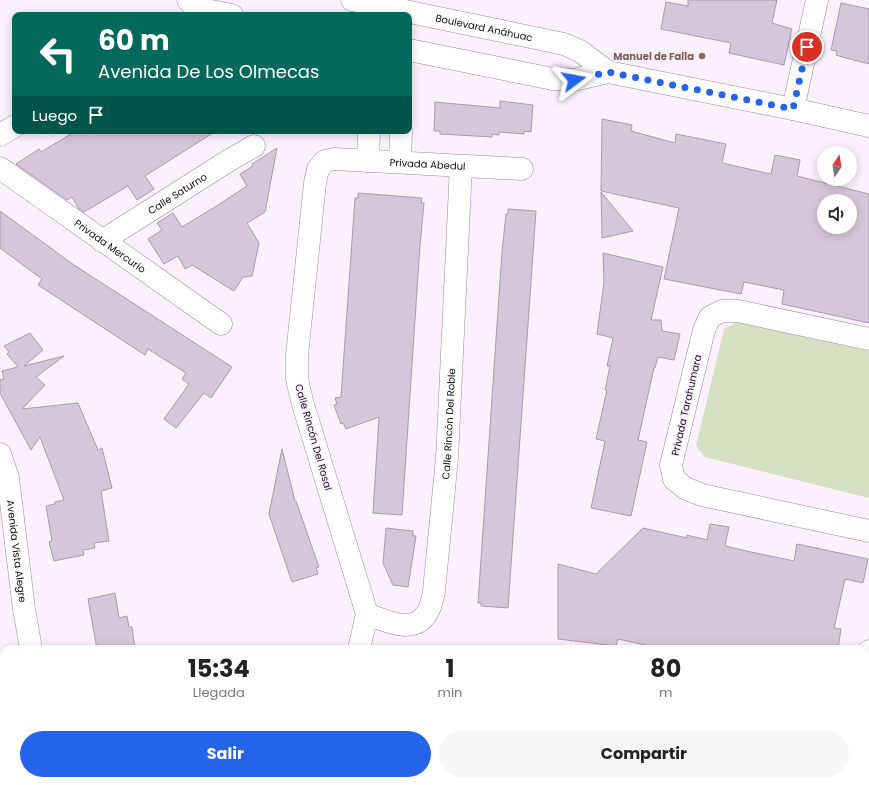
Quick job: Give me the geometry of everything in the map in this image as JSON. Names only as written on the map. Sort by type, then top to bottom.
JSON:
[{"type":"street","points":[[232,12],[234,0]]},
{"type":"street","points":[[793,109],[817,0]]},
{"type":"street","name":"Boulevard Anáhuac","points":[[361,4],[395,8],[564,44],[580,51],[608,72]]},
{"type":"street","points":[[190,8],[214,12]]},
{"type":"street","name":"Boulevard Anáhuac","points":[[412,51],[553,79],[574,80],[608,72],[793,109],[869,126]]},
{"type":"street","points":[[0,135],[12,128]]},
{"type":"street","points":[[368,161],[369,134]]},
{"type":"street","points":[[400,162],[401,134]]},
{"type":"street","name":"Calle Saturno","points":[[102,241],[254,146]]},
{"type":"street","name":"Privada Abedul","points":[[334,159],[522,169]]},
{"type":"street","name":"Calle Rincón Del Rosal","points":[[334,159],[325,161],[318,169],[315,183],[297,355],[297,379],[302,401],[366,614],[360,645]]},
{"type":"street","name":"Calle Rincón Del Roble","points":[[366,614],[395,624],[406,625],[415,623],[424,617],[430,607],[434,591],[447,458],[461,166]]},
{"type":"street","name":"Privada Mercurio","points":[[0,168],[221,324]]},
{"type":"street","name":"Privada Tarahumara","points":[[869,339],[738,311],[722,311],[710,317],[704,330],[671,465],[674,479],[685,488],[702,495],[869,531]]},
{"type":"street","name":"Avenida Vista Alegre","points":[[0,454],[8,478],[24,609],[30,645]]},
{"type":"green space","points":[[738,322],[869,351],[869,498],[705,457],[696,446],[724,329]]},
{"type":"building","points":[[688,0],[777,0],[772,23],[792,29],[784,65],[729,53],[731,43],[661,29],[666,2],[688,6]]},
{"type":"building","points":[[841,3],[869,9],[869,64],[836,55],[837,51],[831,50]]},
{"type":"building","points":[[500,101],[533,105],[531,132],[524,131],[524,134],[499,132],[499,135],[492,134],[492,137],[440,134],[440,131],[434,131],[435,102],[500,108]]},
{"type":"building","points":[[602,119],[632,125],[631,131],[675,143],[676,134],[726,144],[722,163],[771,174],[775,155],[800,160],[797,176],[817,181],[817,186],[837,186],[869,194],[869,323],[782,304],[784,290],[744,282],[741,294],[664,279],[679,208],[601,191]]},
{"type":"building","points":[[71,134],[211,134],[145,176],[154,189],[137,200],[128,186],[84,212],[79,209],[72,197],[67,200],[16,164],[39,149],[41,152]]},
{"type":"building","points":[[277,148],[265,212],[247,223],[259,243],[252,276],[243,277],[234,291],[192,265],[185,269],[178,256],[164,264],[148,239],[162,230],[157,223],[173,213],[182,227],[215,207],[247,186],[240,174],[253,166],[252,164]]},
{"type":"building","points":[[601,192],[633,231],[602,238]]},
{"type":"building","points":[[358,193],[422,198],[421,203],[424,203],[402,515],[373,513],[379,417],[346,429],[343,423],[341,424],[334,405],[337,404],[335,398],[341,397],[355,198],[358,198]]},
{"type":"building","points":[[508,209],[536,211],[508,608],[481,606],[481,603],[478,603],[502,252],[506,214],[508,214]]},
{"type":"building","points":[[0,211],[74,265],[232,367],[211,398],[204,393],[176,428],[164,419],[189,384],[182,379],[186,373],[148,349],[145,355],[38,285],[42,279],[0,248]]},
{"type":"building","points":[[603,253],[663,267],[651,320],[661,320],[662,331],[680,334],[674,360],[658,357],[654,368],[638,440],[647,442],[631,516],[591,508],[605,441],[596,439],[607,390],[605,390],[610,366],[607,366],[613,338],[597,334],[604,282]]},
{"type":"building","points":[[30,333],[43,350],[24,366],[64,356],[36,377],[45,385],[22,409],[78,403],[98,450],[102,448],[112,488],[101,491],[109,541],[94,543],[95,548],[83,550],[84,555],[54,561],[49,542],[52,541],[46,506],[64,500],[40,437],[31,450],[0,393],[0,380],[4,379],[2,371],[18,367],[7,354],[9,352],[4,346]]},
{"type":"building","points":[[282,449],[295,501],[319,567],[316,568],[318,574],[292,582],[269,514]]},
{"type":"building","points":[[710,524],[729,527],[725,546],[751,552],[794,561],[797,544],[868,559],[863,583],[845,579],[834,628],[841,629],[839,645],[645,645],[618,639],[616,645],[608,645],[558,639],[558,564],[596,574],[643,528],[687,538],[687,535],[707,540]]},
{"type":"building","points":[[386,528],[413,531],[413,536],[416,536],[408,587],[393,585],[383,563]]},
{"type":"building","points":[[115,593],[119,618],[127,616],[129,627],[132,627],[134,645],[96,645],[88,599]]},
{"type":"place","name":"Manuel de Falla","points":[[702,56]]},
{"type":"route","points":[[574,80],[608,72],[793,109],[807,47]]}]
